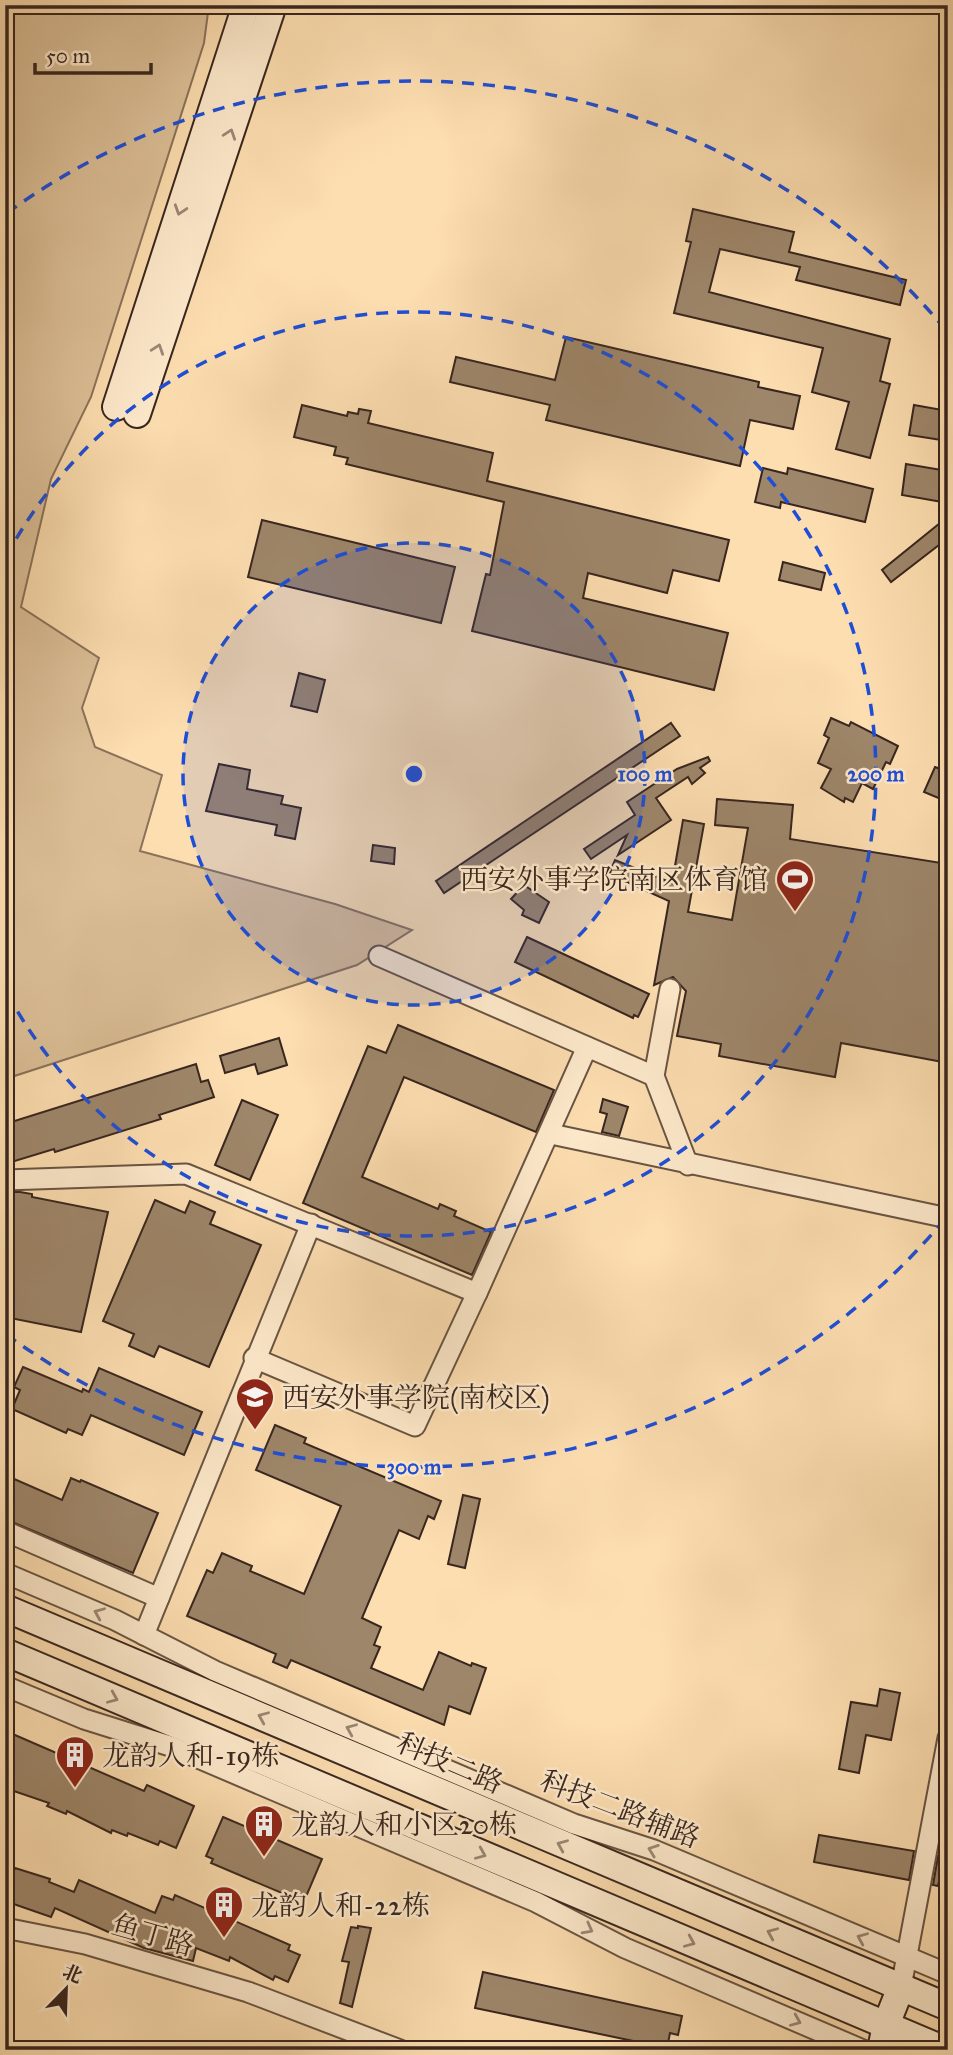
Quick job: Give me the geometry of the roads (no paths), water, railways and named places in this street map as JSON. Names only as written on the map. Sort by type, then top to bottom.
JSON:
[{"type":"main road","points":[[246,5],[126,411],[273,5]]},
{"type":"main road","name":"科技二路","points":[[5,1608],[948,2007]]},
{"type":"main road","points":[[5,1652],[883,2037],[945,2050]]},
{"type":"main road","points":[[883,2037],[901,1987]]},
{"type":"main road","points":[[901,1987],[915,2044]]},
{"type":"street","points":[[379,956],[654,1076]]},
{"type":"street","points":[[670,989],[654,1076],[688,1165]]},
{"type":"street","points":[[254,1357],[415,1426],[551,1134],[587,1047]]},
{"type":"street","points":[[551,1134],[948,1218]]},
{"type":"street","points":[[5,1180],[186,1174],[477,1293]]},
{"type":"street","points":[[144,1635],[254,1357],[311,1224]]},
{"type":"street","points":[[5,1531],[159,1598]]},
{"type":"street","name":"科技二路辅路","points":[[5,1573],[144,1635],[215,1671],[574,1824],[654,1850],[948,1974]]},
{"type":"street","points":[[5,1686],[84,1719],[195,1756],[536,1902],[625,1948],[863,2050]]},
{"type":"street","points":[[901,1987],[948,1738]]},
{"type":"street","name":"鱼丁路","points":[[5,1928],[85,1944],[248,1992],[400,2050]]},
{"type":"place","name":"西安外事学院南区体育馆","points":[[795,913]]},
{"type":"place","name":"西安外事学院(南校区)","points":[[255,1431]]},
{"type":"place","name":"龙韵人和-19栋","points":[[75,1789]]},
{"type":"place","name":"龙韵人和小区20栋","points":[[264,1858]]},
{"type":"place","name":"龙韵人和-22栋","points":[[224,1939]]}]
